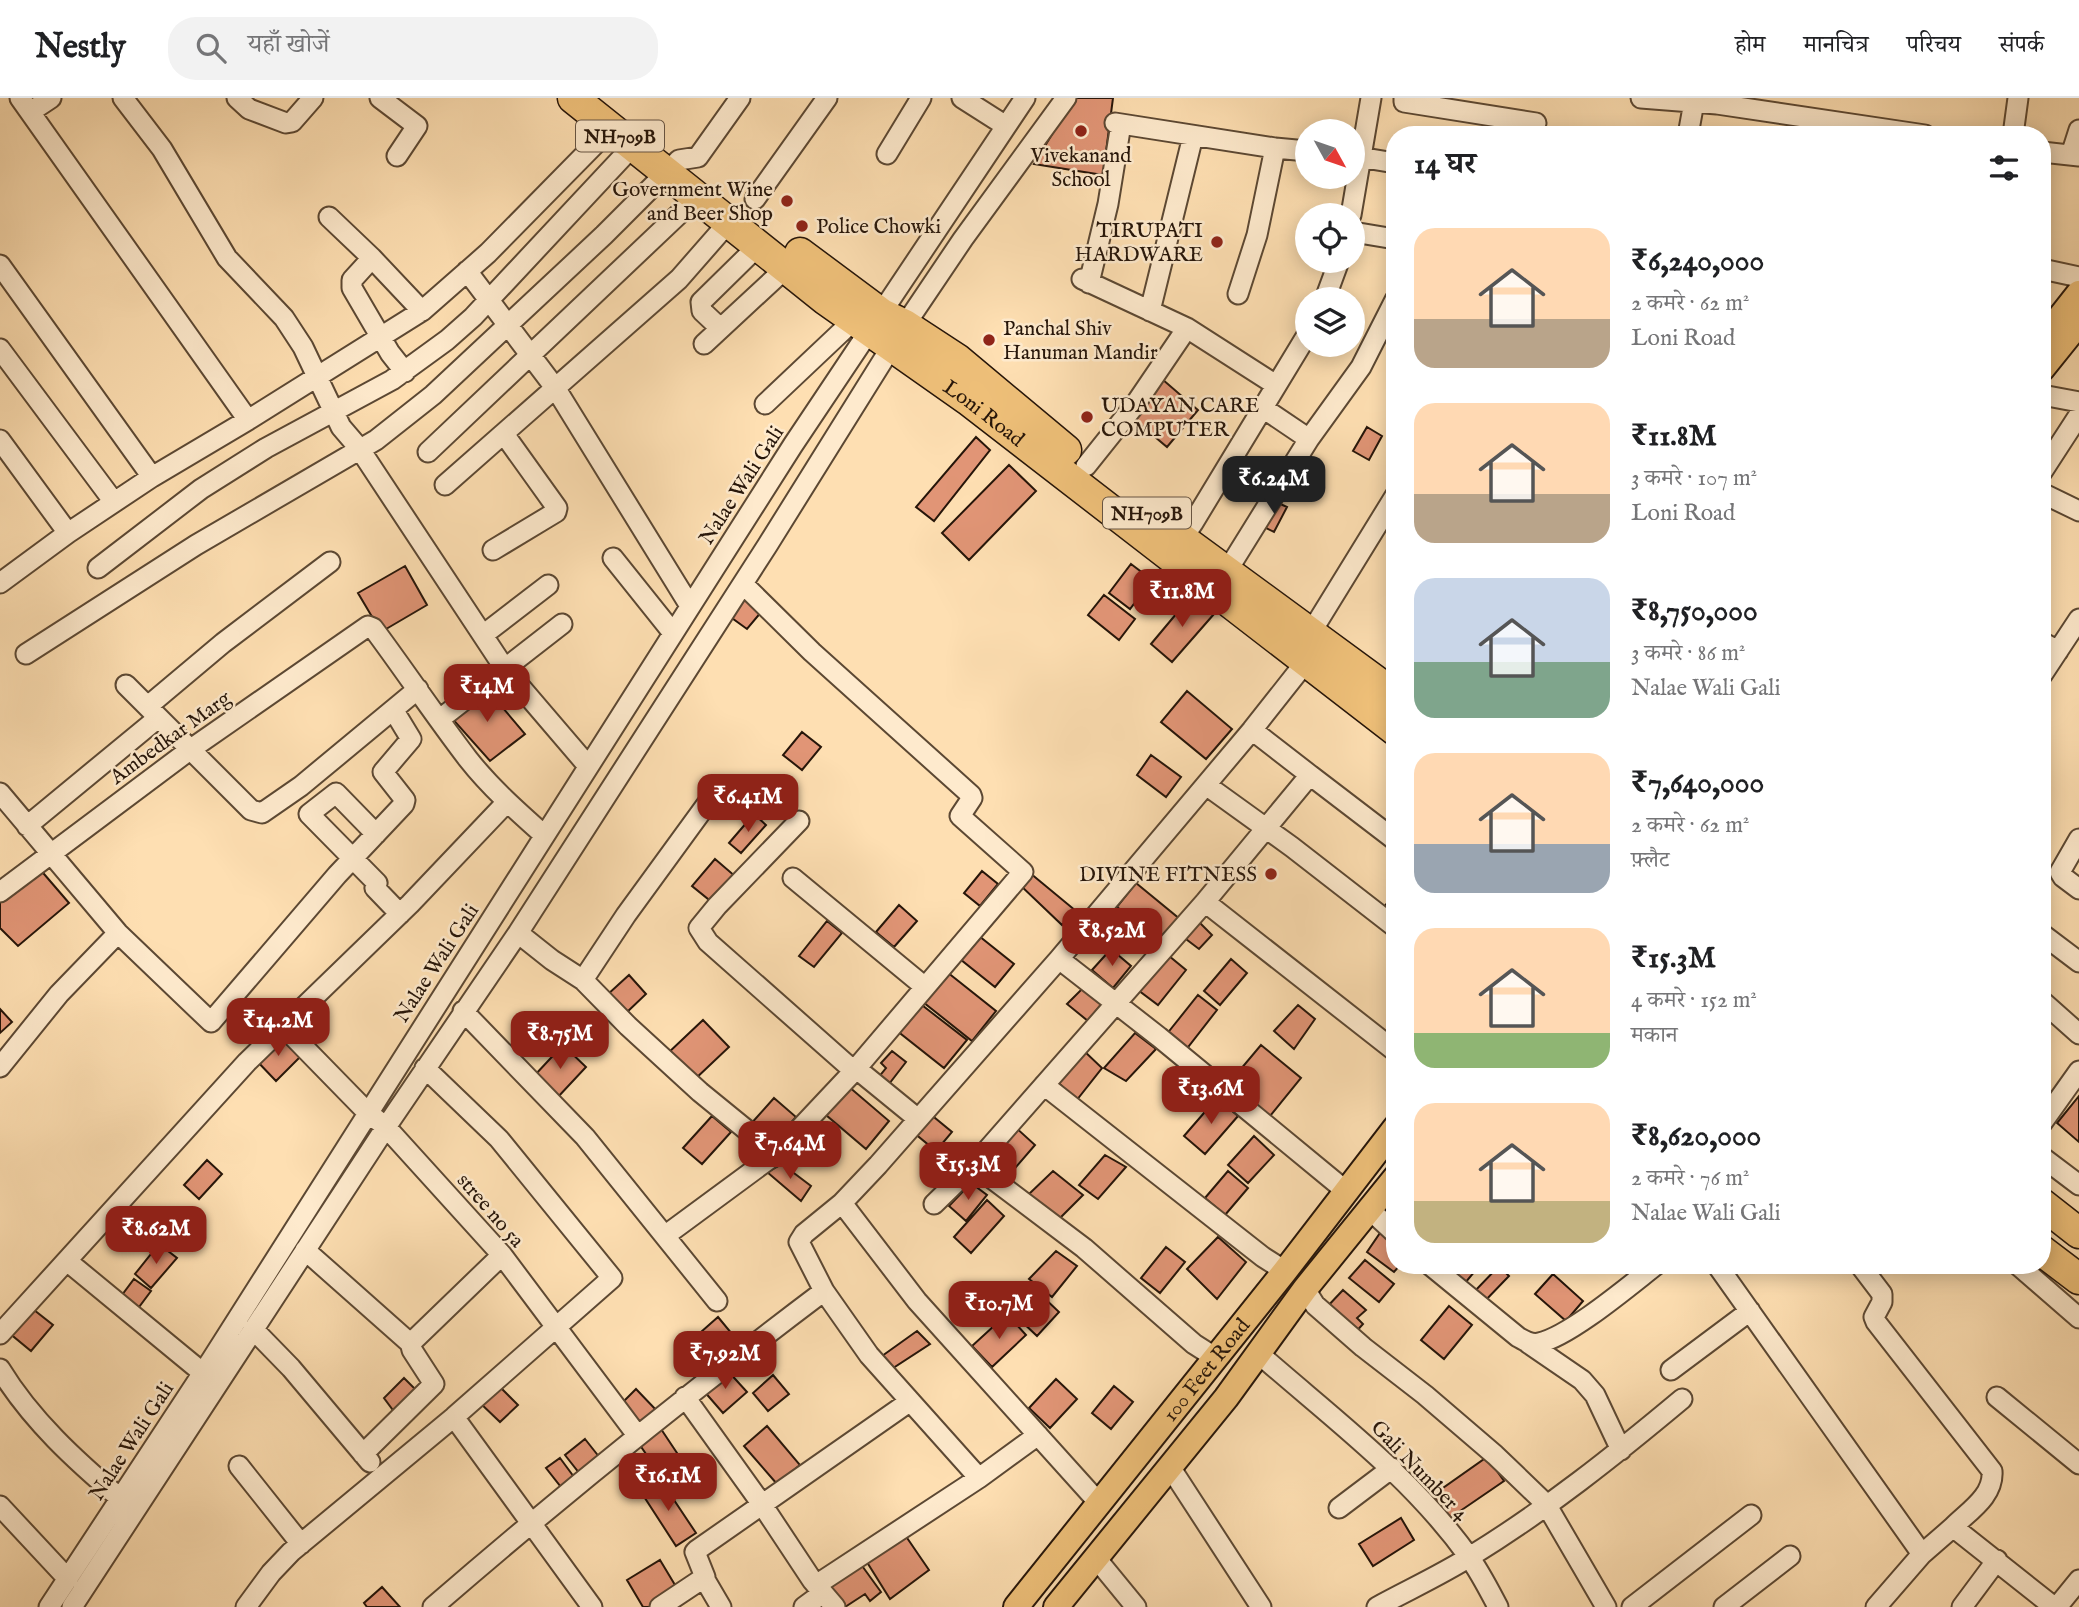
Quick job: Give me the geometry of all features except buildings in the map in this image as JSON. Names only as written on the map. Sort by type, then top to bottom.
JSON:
[{"type":"highway","name":"Loni Road","points":[[592,98],[681,164],[880,332],[968,400],[1312,645],[1386,690]]},
{"type":"highway","name":"Loni Road","points":[[592,98],[622,138],[681,164],[697,197],[786,268],[880,332],[957,359],[1177,547],[1227,572],[1312,645],[1386,721]]},
{"type":"highway","points":[[2051,1211],[2079,1233]]},
{"type":"highway","points":[[2051,1258],[2079,1279]]},
{"type":"main road","points":[[2051,329],[2079,293]]},
{"type":"main road","points":[[2051,358],[2079,323]]},
{"type":"main road","name":"100 Feet Road","points":[[1016,1607],[1285,1271],[1386,1140]]},
{"type":"main road","name":"100 Feet Road","points":[[1056,1607],[1226,1398],[1304,1289],[1386,1190]]},
{"type":"main road","points":[[1235,1334],[1258,1353]]},
{"type":"street","points":[[51,98],[25,105],[248,420]]},
{"type":"street","points":[[123,98],[162,149],[227,258],[284,318],[303,347],[341,427],[359,448],[505,669],[588,766]]},
{"type":"street","points":[[237,98],[249,109],[286,123],[292,122],[313,98]]},
{"type":"street","points":[[380,98],[417,125],[397,156]]},
{"type":"street","points":[[26,654],[196,545],[376,440],[433,395],[681,164],[740,98]]},
{"type":"street","points":[[755,199],[827,98]]},
{"type":"street","points":[[887,154],[921,98]]},
{"type":"street","points":[[962,98],[1006,127]]},
{"type":"street","points":[[72,1607],[386,1126],[518,933],[743,584],[880,332],[1025,98]]},
{"type":"street","points":[[765,404],[880,332],[963,239],[1066,98]]},
{"type":"street","points":[[1365,123],[1371,98]]},
{"type":"street","points":[[1641,98],[1794,106],[1884,126]]},
{"type":"street","points":[[2014,126],[2018,98]]},
{"type":"street","points":[[1404,100],[1536,123]]},
{"type":"street","points":[[1690,126],[1694,102]]},
{"type":"street","points":[[1276,385],[1187,328],[1085,281],[1108,204],[1118,123],[1295,150]]},
{"type":"street","points":[[2051,153],[2075,155],[2079,130]]},
{"type":"street","points":[[1150,311],[1194,136]]},
{"type":"street","points":[[0,583],[68,533],[152,477],[422,311],[622,138]]},
{"type":"street","points":[[98,568],[201,489],[266,448],[405,372],[447,340],[489,299],[622,138]]},
{"type":"street","points":[[1238,294],[1257,235],[1275,148]]},
{"type":"street","points":[[1365,158],[1386,162]]},
{"type":"street","points":[[428,452],[697,197]]},
{"type":"street","points":[[328,216],[422,311]]},
{"type":"street","points":[[445,485],[679,279],[728,223]]},
{"type":"street","points":[[1365,234],[1386,238]]},
{"type":"street","points":[[720,328],[702,311],[701,302],[758,246]]},
{"type":"street","points":[[372,258],[351,284],[380,336],[405,372]]},
{"type":"street","points":[[0,265],[152,477]]},
{"type":"street","points":[[704,344],[786,268]]},
{"type":"street","points":[[467,271],[556,389],[690,606]]},
{"type":"street","points":[[2051,271],[2079,277]]},
{"type":"street","points":[[1227,572],[1309,439],[1361,367],[1386,318]]},
{"type":"street","points":[[1086,467],[1134,406],[1187,328]]},
{"type":"street","name":"Nalae Wali Gali","points":[[49,1607],[203,1373],[690,606],[880,332]]},
{"type":"street","points":[[0,349],[114,502]]},
{"type":"street","points":[[1177,547],[1295,354]]},
{"type":"street","points":[[2051,397],[2079,402]]},
{"type":"street","points":[[1263,408],[1309,439]]},
{"type":"street","points":[[2051,458],[2079,415]]},
{"type":"street","points":[[493,551],[556,512],[556,508],[504,433]]},
{"type":"street","points":[[0,440],[68,533]]},
{"type":"street","points":[[2051,498],[2079,512]]},
{"type":"street","points":[[979,1478],[869,1355],[824,1291],[799,1242],[804,1234],[842,1203],[918,1119],[1059,959],[1252,730],[1312,645],[1386,512]]},
{"type":"street","points":[[613,558],[673,633]]},
{"type":"street","points":[[27,826],[153,712],[223,643],[330,562]]},
{"type":"street","points":[[666,1236],[776,1154],[854,1071],[1023,872],[960,816],[972,798],[971,795],[812,652],[743,584]]},
{"type":"street","points":[[483,635],[548,586]]},
{"type":"street","points":[[2051,645],[2079,619]]},
{"type":"street","points":[[440,719],[562,624]]},
{"type":"street","name":"Ambedkar Marg","points":[[0,892],[191,750],[366,627],[370,626],[418,689]]},
{"type":"street","points":[[126,685],[251,810],[262,813],[301,786],[418,689],[469,760],[507,802],[544,835]]},
{"type":"street","points":[[0,793],[118,933],[211,1022],[352,859],[406,802],[383,772],[411,739],[394,711]]},
{"type":"street","points":[[1252,730],[1386,834]]},
{"type":"street","points":[[934,1204],[974,1165],[1205,902],[1310,775]]},
{"type":"street","points":[[1206,785],[1267,828],[1386,920]]},
{"type":"street","points":[[583,980],[626,915],[720,786]]},
{"type":"street","points":[[376,834],[336,793],[309,814],[377,883],[375,888],[400,914]]},
{"type":"street","points":[[0,1334],[247,1062],[400,914],[507,802]]},
{"type":"street","points":[[799,821],[699,928],[708,943],[854,1071],[858,1070],[918,1119]]},
{"type":"street","points":[[2079,839],[2060,872],[2079,889]]},
{"type":"street","points":[[793,878],[925,987]]},
{"type":"street","points":[[1205,902],[1386,1044]]},
{"type":"street","points":[[0,1068],[59,994],[118,933]]},
{"type":"street","points":[[518,933],[583,980],[628,1027],[700,1092],[776,1154]]},
{"type":"street","points":[[2051,941],[2079,962]]},
{"type":"street","points":[[1059,959],[1346,1191]]},
{"type":"street","points":[[2051,1009],[2079,1034]]},
{"type":"street","points":[[463,1011],[571,1121],[717,1301]]},
{"type":"street","name":"stree no 5a","points":[[283,1026],[367,1112],[386,1126],[502,1255],[637,1435]]},
{"type":"street","points":[[246,1607],[271,1573],[301,1544],[454,1417],[612,1278],[499,1139],[425,1068]]},
{"type":"street","points":[[2051,1110],[2079,1071]]},
{"type":"street","points":[[1044,1085],[1263,1257],[1285,1271]]},
{"type":"street","points":[[2051,1164],[2079,1185]]},
{"type":"street","points":[[974,1165],[1084,1248],[1194,1344],[1216,1358]]},
{"type":"street","points":[[842,1203],[917,1301],[1099,1503]]},
{"type":"street","points":[[1370,1210],[1386,1225]]},
{"type":"street","points":[[305,1250],[411,1343],[412,1350],[434,1384],[363,1454]]},
{"type":"street","points":[[411,1343],[502,1255]]},
{"type":"street","points":[[67,1261],[203,1373]]},
{"type":"street","points":[[1441,1274],[1518,1337],[1582,1380],[1595,1395],[1621,1450]]},
{"type":"street","points":[[1528,1343],[1537,1344],[1554,1337],[1644,1274]]},
{"type":"street","points":[[1723,1274],[1922,1554]]},
{"type":"street","points":[[1867,1274],[1882,1294],[1882,1302],[1874,1317],[1876,1322],[1992,1471],[1993,1482],[1985,1496],[1922,1554],[1876,1607]]},
{"type":"street","points":[[2028,1274],[2079,1318]]},
{"type":"street","points":[[1304,1289],[1315,1305],[1343,1330],[1495,1455],[1546,1504],[1606,1607]]},
{"type":"street","points":[[433,1607],[637,1435],[824,1291]]},
{"type":"street","points":[[1671,1370],[1750,1311]]},
{"type":"street","points":[[253,1329],[291,1368],[381,1476]]},
{"type":"street","name":"Gali Number 4","points":[[1258,1353],[1392,1468],[1417,1494],[1469,1557],[1498,1607]]},
{"type":"street","points":[[0,1369],[51,1436],[121,1499]]},
{"type":"street","points":[[685,1397],[825,1595]]},
{"type":"street","points":[[1997,1397],[2079,1464]]},
{"type":"street","points":[[1377,1607],[1469,1557],[1621,1450],[1682,1399]]},
{"type":"street","points":[[721,1607],[704,1578],[706,1576],[696,1551],[909,1402]]},
{"type":"street","points":[[454,1417],[592,1607]]},
{"type":"street","points":[[804,1607],[825,1595],[1038,1435]]},
{"type":"street","points":[[239,1466],[301,1544]]},
{"type":"street","points":[[1170,1467],[1261,1607]]},
{"type":"street","points":[[1339,1507],[1392,1468]]},
{"type":"street","points":[[0,1506],[68,1580]]},
{"type":"street","points":[[1632,1607],[1751,1516]]},
{"type":"street","points":[[1953,1527],[2055,1607],[2079,1580]]},
{"type":"street","points":[[1724,1607],[1790,1556]]},
{"type":"street","points":[[1095,1557],[1136,1607]]},
{"type":"street","points":[[1962,1607],[1997,1560]]},
{"type":"street","points":[[660,1607],[704,1578]]},
{"type":"place","name":"Vivekanand School","points":[[1081,131]]},
{"type":"place","name":"Government Wine and Beer Shop","points":[[787,201]]},
{"type":"place","name":"Police Chowki","points":[[802,226]]},
{"type":"place","name":"TIRUPATI HARDWARE","points":[[1217,242]]},
{"type":"place","name":"Panchal Shiv Hanuman Mandir","points":[[989,340]]},
{"type":"place","name":"UDAYAN CARE COMPUTER","points":[[1087,417]]},
{"type":"place","name":"DIVINE FITNESS","points":[[1271,874]]}]
